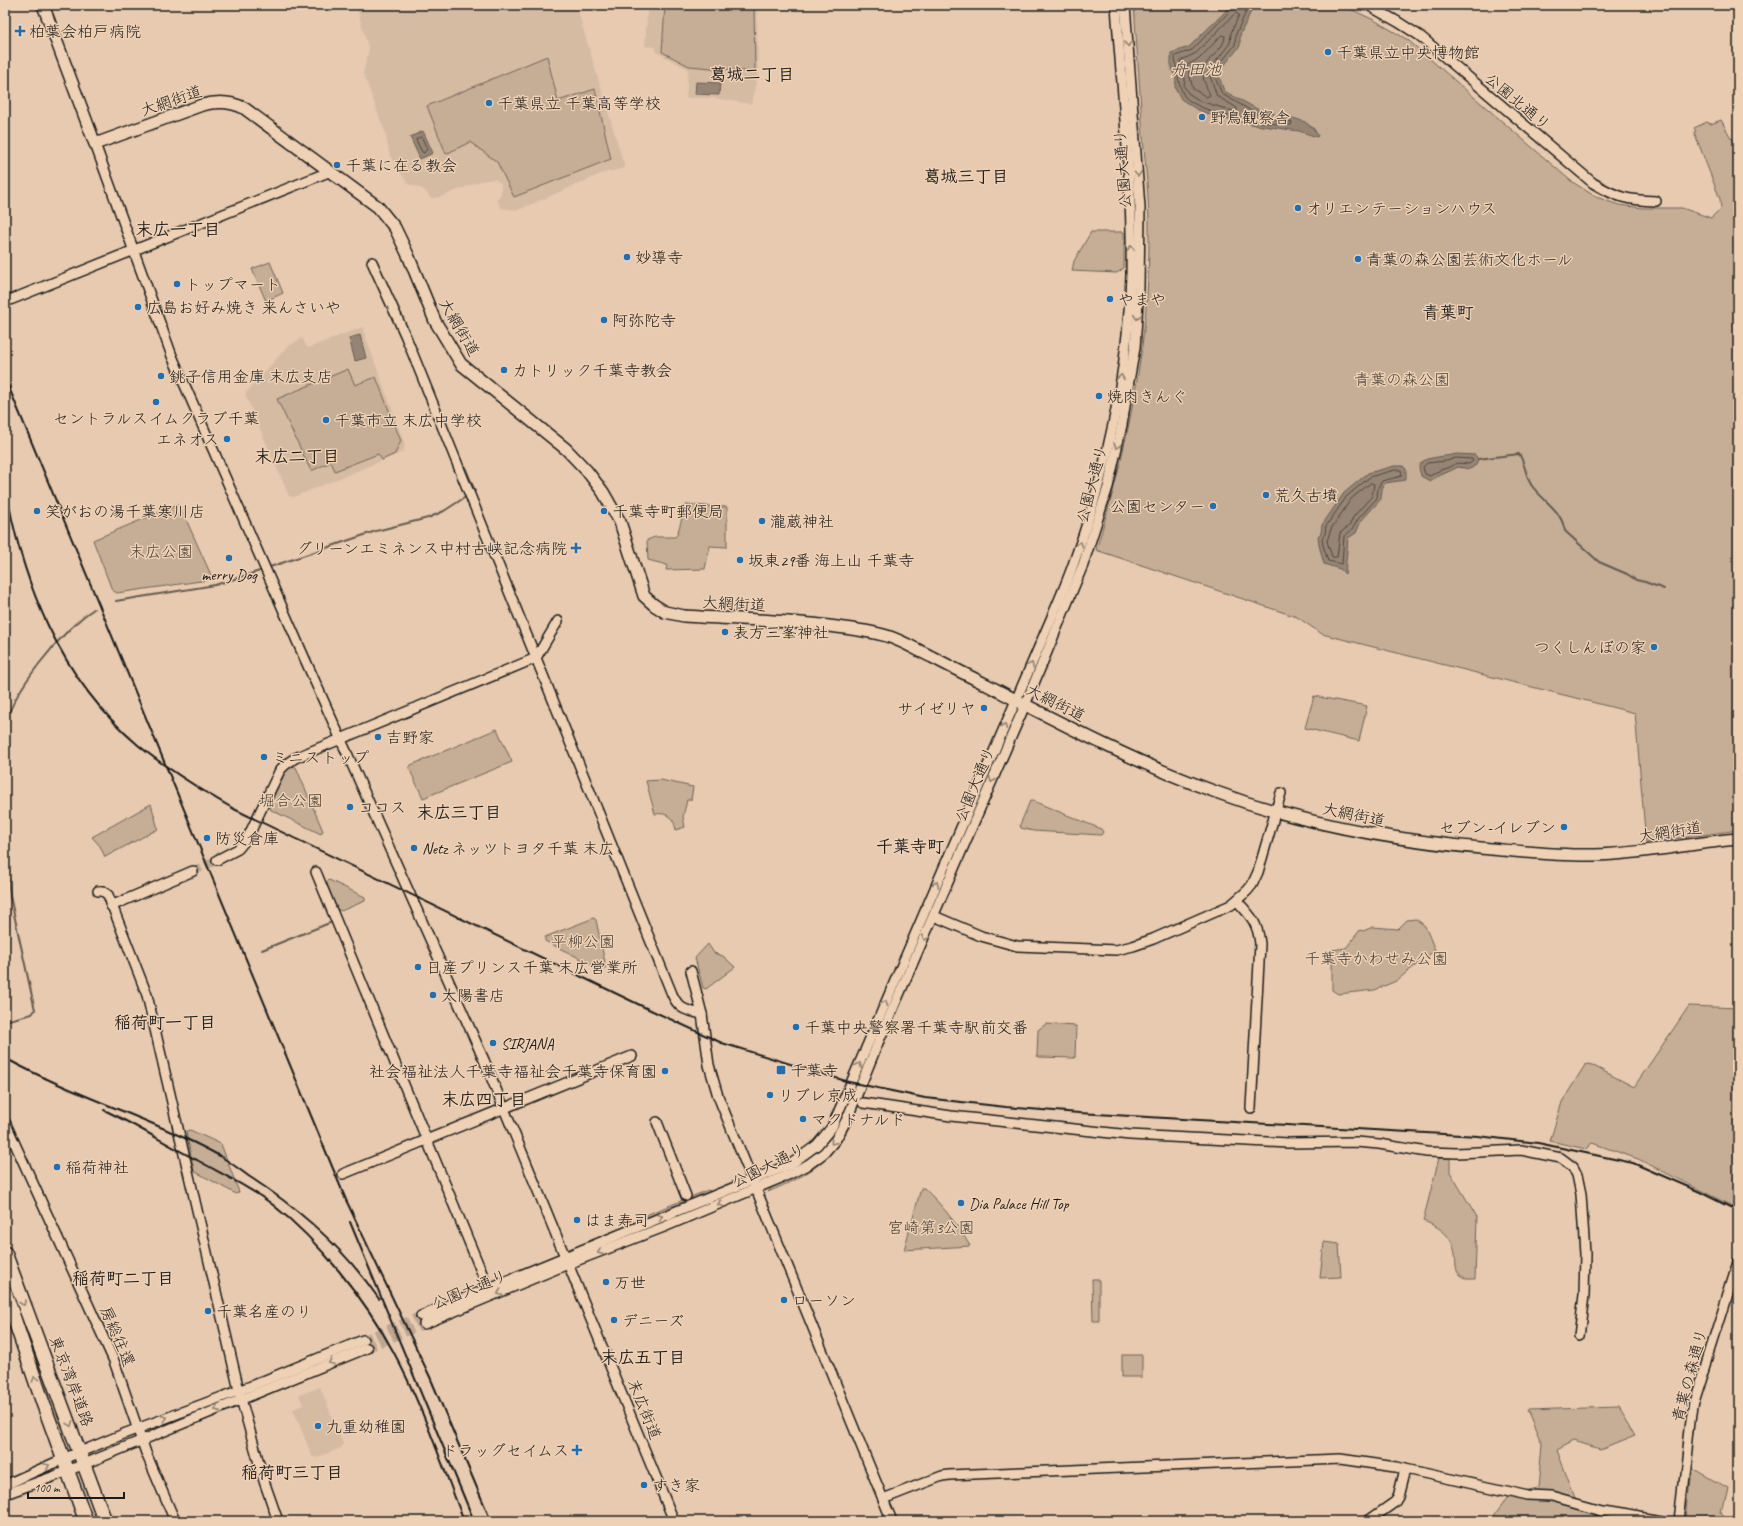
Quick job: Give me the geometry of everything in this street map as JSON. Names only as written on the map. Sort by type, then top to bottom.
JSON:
[{"type":"highway","name":"東京湾岸道路","points":[[5,1254],[85,1464],[105,1521]]},
{"type":"highway","name":"東京湾岸道路","points":[[5,1292],[86,1521]]},
{"type":"main road","points":[[43,5],[96,144]]},
{"type":"main road","name":"大網街道","points":[[96,144],[202,105],[223,102],[238,105],[332,171],[378,207],[390,221],[408,255],[435,321],[461,364],[566,449],[587,471],[608,500],[620,522],[642,592],[649,602],[665,612],[676,615],[800,623],[842,628],[887,637],[910,646],[1113,749],[1176,777],[1274,812],[1335,827],[1400,840],[1559,854],[1596,855],[1642,852],[1738,839]]},
{"type":"street","name":"公園大通り","points":[[422,1320],[567,1261],[756,1189],[810,1164],[824,1153],[840,1133],[934,916],[1020,703],[1042,640],[1074,562],[1101,476],[1122,373],[1131,276],[1130,179],[1116,5]]},
{"type":"street","name":"公園大通り","points":[[567,1261],[798,1160],[817,1145],[832,1127],[1020,703],[1083,565],[1108,487],[1122,425],[1132,368],[1139,284],[1140,208],[1125,5]]},
{"type":"street","name":"公園北通り","points":[[1368,5],[1420,36],[1593,183],[1609,193],[1628,200],[1656,202]]},
{"type":"street","name":"末広街道","points":[[96,144],[172,356],[340,738],[463,1011],[674,1521]]},
{"type":"street","points":[[5,302],[332,171]]},
{"type":"street","points":[[372,262],[406,337],[675,1002],[687,1011],[702,1014]]},
{"type":"street","points":[[1139,266],[1131,276],[1139,284]]},
{"type":"street","points":[[217,860],[238,849],[248,837],[280,770],[285,764],[340,738],[536,658],[558,621]]},
{"type":"street","points":[[934,916],[981,936],[1017,946],[1116,950],[1153,939],[1237,901],[1248,891],[1255,879],[1280,793]]},
{"type":"street","points":[[112,906],[193,871]]},
{"type":"street","points":[[316,872],[484,1278]]},
{"type":"street","points":[[98,891],[103,891],[106,893],[147,995],[240,1394],[264,1482],[278,1521]]},
{"type":"street","points":[[1237,901],[1256,922],[1260,944],[1251,1108]]},
{"type":"street","points":[[691,971],[702,1014],[711,1074],[718,1096],[892,1521]]},
{"type":"street","points":[[343,1174],[632,1056]]},
{"type":"street","points":[[863,1103],[951,1116],[1130,1135],[1288,1143],[1356,1142],[1379,1144],[1427,1152],[1457,1153],[1521,1150],[1560,1158],[1573,1167],[1577,1175],[1581,1194],[1585,1254],[1584,1295],[1579,1336]]},
{"type":"street","name":"房総往還","points":[[5,1122],[114,1361],[141,1441],[175,1521]]},
{"type":"street","points":[[657,1122],[686,1196]]},
{"type":"street","name":"青葉の森通り","points":[[1680,1521],[1694,1402],[1738,1263]]},
{"type":"street","points":[[5,1485],[63,1459],[137,1429],[240,1394],[365,1344]]},
{"type":"street","points":[[5,1494],[68,1471],[141,1441],[240,1394]]},
{"type":"street","points":[[883,1499],[935,1479],[950,1475],[1340,1459],[1405,1469],[1528,1496],[1551,1497],[1601,1511],[1663,1521]]},
{"type":"street","points":[[1368,1521],[1395,1502],[1398,1497],[1405,1469]]},
{"type":"shaded area","name":"千葉県立 千葉高等学校","points":[[356,5],[576,5],[625,168],[603,173],[518,210],[501,208],[497,200],[501,194],[501,183],[494,179],[481,181],[440,197],[431,198],[423,189],[408,184],[390,156],[385,132],[363,73],[369,50]]},
{"type":"shaded area","points":[[648,5],[757,5],[758,74],[751,104],[713,98],[686,98],[688,69],[656,52],[656,47],[645,46]]},
{"type":"shaded area","name":"千葉市立 末広中学校","points":[[362,327],[405,445],[403,452],[294,497],[289,496],[245,394],[286,348],[302,338],[308,348]]},
{"type":"shaded area","name":"九重幼稚園","points":[[320,1387],[343,1444],[341,1448],[316,1458],[312,1456],[293,1409],[303,1405],[299,1395]]},
{"type":"green space","points":[[665,5],[754,6],[755,72],[689,66],[662,52]]},
{"type":"green space","name":"青葉の森公園","points":[[1134,5],[1342,5],[1374,20],[1408,40],[1571,181],[1596,197],[1619,205],[1643,208],[1682,208],[1711,218],[1721,208],[1720,199],[1694,132],[1696,131],[1694,128],[1707,122],[1711,124],[1721,120],[1731,138],[1738,143],[1738,830],[1646,843],[1635,713],[1322,634],[1297,617],[1096,550],[1108,511],[1127,433],[1135,393],[1146,312],[1149,231]]},
{"type":"green space","points":[[547,56],[558,101],[595,89],[611,159],[514,197],[497,162],[470,142],[446,154],[427,106]]},
{"type":"green space","points":[[1091,232],[1124,232],[1124,268],[1117,273],[1072,271],[1074,261]]},
{"type":"green space","points":[[270,262],[283,293],[266,301],[252,269]]},
{"type":"green space","points":[[348,369],[355,385],[376,377],[401,441],[395,454],[382,460],[378,454],[335,471],[331,462],[311,471],[277,399]]},
{"type":"green space","name":"末広公園","points":[[177,505],[180,506],[211,575],[208,580],[117,593],[112,590],[93,540]]},
{"type":"green space","points":[[686,505],[727,507],[727,547],[710,546],[705,569],[666,570],[667,565],[648,560],[647,540],[655,537],[675,537],[677,535]]},
{"type":"green space","points":[[1314,696],[1367,706],[1359,741],[1305,728]]},
{"type":"green space","points":[[497,729],[512,762],[423,798],[409,768],[411,765]]},
{"type":"green space","name":"堀合公園","points":[[291,766],[296,767],[323,831],[321,834],[271,810],[269,806],[286,771]]},
{"type":"green space","points":[[661,780],[693,787],[691,800],[687,800],[683,817],[685,827],[676,830],[674,822],[670,817],[663,814],[655,814],[646,781]]},
{"type":"green space","points":[[1030,801],[1101,829],[1103,832],[1101,835],[1033,831],[1021,828],[1020,825]]},
{"type":"green space","points":[[151,804],[158,829],[105,857],[100,846],[92,837]]},
{"type":"green space","points":[[329,880],[365,897],[365,901],[341,911],[337,909],[326,882]]},
{"type":"green space","name":"平柳公園","points":[[594,918],[596,920],[606,967],[603,970],[545,941],[545,937]]},
{"type":"green space","name":"千葉寺かわせみ公園","points":[[1416,919],[1425,926],[1435,950],[1396,981],[1375,990],[1338,994],[1332,990],[1332,950],[1346,948],[1360,930],[1363,931],[1373,927],[1398,929],[1407,920]]},
{"type":"green space","points":[[708,944],[714,953],[723,956],[735,967],[706,989],[703,988],[695,958]]},
{"type":"green space","points":[[1689,1006],[1738,1008],[1738,1209],[1638,1159],[1592,1143],[1586,1149],[1550,1141],[1562,1102],[1585,1065],[1590,1064],[1634,1087]]},
{"type":"green space","points":[[1046,1024],[1076,1026],[1075,1058],[1038,1057],[1038,1030]]},
{"type":"green space","points":[[860,1098],[858,1108],[846,1133],[829,1155],[808,1172],[768,1192],[772,1187],[808,1171],[822,1160]]},
{"type":"green space","points":[[190,1130],[221,1144],[239,1192],[236,1194],[194,1171],[186,1131]]},
{"type":"green space","points":[[1439,1158],[1450,1158],[1450,1172],[1477,1217],[1475,1279],[1466,1279],[1458,1273],[1455,1254],[1448,1237],[1440,1229],[1423,1221]]},
{"type":"green space","name":"宮崎第3公園","points":[[921,1188],[924,1188],[943,1208],[970,1246],[904,1250]]},
{"type":"green space","points":[[708,1190],[712,1192],[640,1222],[641,1217]]},
{"type":"green space","points":[[1324,1242],[1339,1244],[1341,1277],[1320,1278]]},
{"type":"green space","points":[[1092,1279],[1099,1279],[1099,1321],[1093,1321]]},
{"type":"green space","points":[[1122,1355],[1142,1355],[1142,1377],[1122,1377]]},
{"type":"green space","points":[[1618,1407],[1635,1435],[1600,1449],[1574,1441],[1557,1450],[1575,1498],[1596,1515],[1596,1521],[1490,1521],[1510,1494],[1538,1488],[1542,1444],[1527,1410]]},
{"type":"green space","points":[[1692,1468],[1727,1488],[1721,1512],[1728,1521],[1687,1521]]},
{"type":"water","name":"舟田池","points":[[1232,5],[1254,5],[1240,35],[1240,46],[1218,73],[1224,91],[1259,110],[1270,111],[1276,115],[1287,116],[1305,122],[1314,129],[1318,136],[1317,137],[1299,131],[1220,118],[1196,109],[1181,99],[1175,87],[1176,80],[1171,67],[1171,53],[1189,47]]},
{"type":"water","points":[[696,82],[720,83],[719,95],[695,94]]},
{"type":"water","points":[[423,131],[433,153],[420,159],[410,137]]},
{"type":"water","points":[[360,335],[366,358],[355,361],[349,338]]},
{"type":"water","points":[[1456,454],[1475,455],[1478,459],[1476,465],[1470,469],[1458,467],[1430,481],[1421,476],[1419,467],[1424,461]]},
{"type":"water","points":[[1394,466],[1403,466],[1406,469],[1406,480],[1385,483],[1382,489],[1381,499],[1361,521],[1356,533],[1348,538],[1345,574],[1340,569],[1324,564],[1318,536],[1321,533],[1322,525],[1344,493],[1368,473]]},
{"type":"waterway","points":[[1478,459],[1519,454],[1523,461],[1530,483],[1556,511],[1563,523],[1565,531],[1599,562],[1627,574],[1636,580],[1664,589]]},
{"type":"waterway","points":[[465,467],[475,491],[473,493]]},
{"type":"waterway","points":[[267,568],[376,531],[428,518],[444,511],[467,496]]},
{"type":"waterway","points":[[116,601],[215,585],[263,570]]},
{"type":"waterway","points":[[5,729],[8,715],[16,698],[40,663],[68,631],[94,609]]},
{"type":"waterway","points":[[5,847],[10,896],[35,1010],[32,1014],[5,1021]]},
{"type":"waterway","points":[[262,950],[332,922]]},
{"type":"tunnel","points":[[193,871],[217,860]]},
{"type":"tunnel","points":[[363,1340],[421,1316]]},
{"type":"tunnel","points":[[367,1348],[424,1324]]},
{"type":"railway","points":[[5,378],[346,1200],[430,1377],[491,1521]]},
{"type":"railway","points":[[5,483],[12,520],[22,556],[34,592],[48,626],[66,659],[87,690],[111,719],[149,754],[185,779],[234,809],[644,1007],[722,1043],[849,1082],[925,1098],[1079,1113],[1478,1136],[1538,1143],[1633,1163],[1700,1192],[1738,1211]]},
{"type":"railway","points":[[5,1058],[31,1072],[194,1142],[224,1158],[287,1203],[321,1232],[352,1263],[379,1299]]},
{"type":"railway","points":[[104,1110],[255,1192],[290,1219],[324,1253],[355,1291],[382,1331],[393,1351],[422,1413],[464,1521]]},
{"type":"railway","points":[[350,1222],[474,1521]]},
{"type":"place","name":"柏葉会柏戸病院","points":[[20,31]]},
{"type":"place","name":"千葉県立中央博物館","points":[[1328,52]]},
{"type":"place","name":"千葉県立 千葉高等学校","points":[[489,103]]},
{"type":"place","name":"野鳥観察舎","points":[[1202,117]]},
{"type":"place","name":"千葉に在る教会","points":[[337,165]]},
{"type":"place","name":"オリエンテーションハウス","points":[[1298,208]]},
{"type":"place","name":"妙導寺","points":[[627,257]]},
{"type":"place","name":"青葉の森公園芸術文化ホール","points":[[1358,259]]},
{"type":"place","name":"トップマート","points":[[177,284]]},
{"type":"place","name":"やまや","points":[[1110,299]]},
{"type":"place","name":"広島お好み焼き 来んさいや","points":[[138,307]]},
{"type":"place","name":"阿弥陀寺","points":[[604,320]]},
{"type":"place","name":"カトリック千葉寺教会","points":[[504,370]]},
{"type":"place","name":"銚子信用金庫 末広支店","points":[[161,376]]},
{"type":"place","name":"焼肉きんぐ","points":[[1099,396]]},
{"type":"place","name":"セントラルスイムクラブ千葉","points":[[156,402]]},
{"type":"place","name":"千葉市立 末広中学校","points":[[326,420]]},
{"type":"place","name":"エネオス","points":[[227,439]]},
{"type":"place","name":"荒久古墳","points":[[1266,495]]},
{"type":"place","name":"公園センター","points":[[1213,506]]},
{"type":"place","name":"笑がおの湯千葉寒川店","points":[[37,511]]},
{"type":"place","name":"千葉寺町郵便局","points":[[604,511]]},
{"type":"place","name":"瀧蔵神社","points":[[762,521]]},
{"type":"place","name":"グリーンエミネンス中村古峡記念病院","points":[[576,548]]},
{"type":"place","name":"merry Dog","points":[[229,558]]},
{"type":"place","name":"坂東29番 海上山 千葉寺","points":[[740,560]]},
{"type":"place","name":"表方三峯神社","points":[[725,632]]},
{"type":"place","name":"つくしんぼの家","points":[[1654,647]]},
{"type":"place","name":"サイゼリヤ","points":[[984,708]]},
{"type":"place","name":"吉野家","points":[[378,737]]},
{"type":"place","name":"ミニストップ","points":[[264,757]]},
{"type":"place","name":"ココス","points":[[350,807]]},
{"type":"place","name":"セブン-イレブン","points":[[1564,827]]},
{"type":"place","name":"防災倉庫","points":[[207,838]]},
{"type":"place","name":"Netz ネッツトヨタ千葉 末広","points":[[414,848]]},
{"type":"place","name":"日産プリンス千葉 末広営業所","points":[[418,967]]},
{"type":"place","name":"太陽書店","points":[[433,995]]},
{"type":"place","name":"千葉中央警察署千葉寺駅前交番","points":[[796,1027]]},
{"type":"place","name":"SIRJANA","points":[[493,1043]]},
{"type":"place","name":"千葉寺","points":[[781,1070]]},
{"type":"place","name":"社会福祉法人千葉寺福祉会千葉寺保育園","points":[[665,1071]]},
{"type":"place","name":"リブレ京成","points":[[770,1095]]},
{"type":"place","name":"マクドナルド","points":[[803,1119]]},
{"type":"place","name":"稲荷神社","points":[[57,1167]]},
{"type":"place","name":"Dia Palace Hill Top","points":[[961,1203]]},
{"type":"place","name":"はま寿司","points":[[577,1220]]},
{"type":"place","name":"万世","points":[[606,1282]]},
{"type":"place","name":"ローソン","points":[[784,1300]]},
{"type":"place","name":"千葉名産のり","points":[[208,1311]]},
{"type":"place","name":"デニーズ","points":[[614,1320]]},
{"type":"place","name":"九重幼稚園","points":[[318,1426]]},
{"type":"place","name":"ドラッグセイムス","points":[[577,1450]]},
{"type":"place","name":"すき家","points":[[644,1485]]},
{"type":"district","name":"葛城二丁目","points":[[752,74]]},
{"type":"district","name":"葛城三丁目","points":[[966,176]]},
{"type":"district","name":"末広一丁目","points":[[178,229]]},
{"type":"district","name":"青葉町","points":[[1448,312]]},
{"type":"district","name":"末広二丁目","points":[[297,456]]},
{"type":"district","name":"末広三丁目","points":[[459,812]]},
{"type":"district","name":"千葉寺町","points":[[910,846]]},
{"type":"district","name":"稲荷町一丁目","points":[[165,1022]]},
{"type":"district","name":"末広四丁目","points":[[484,1099]]},
{"type":"district","name":"稲荷町二丁目","points":[[123,1278]]},
{"type":"district","name":"末広五丁目","points":[[643,1357]]},
{"type":"district","name":"稲荷町三丁目","points":[[292,1472]]}]
